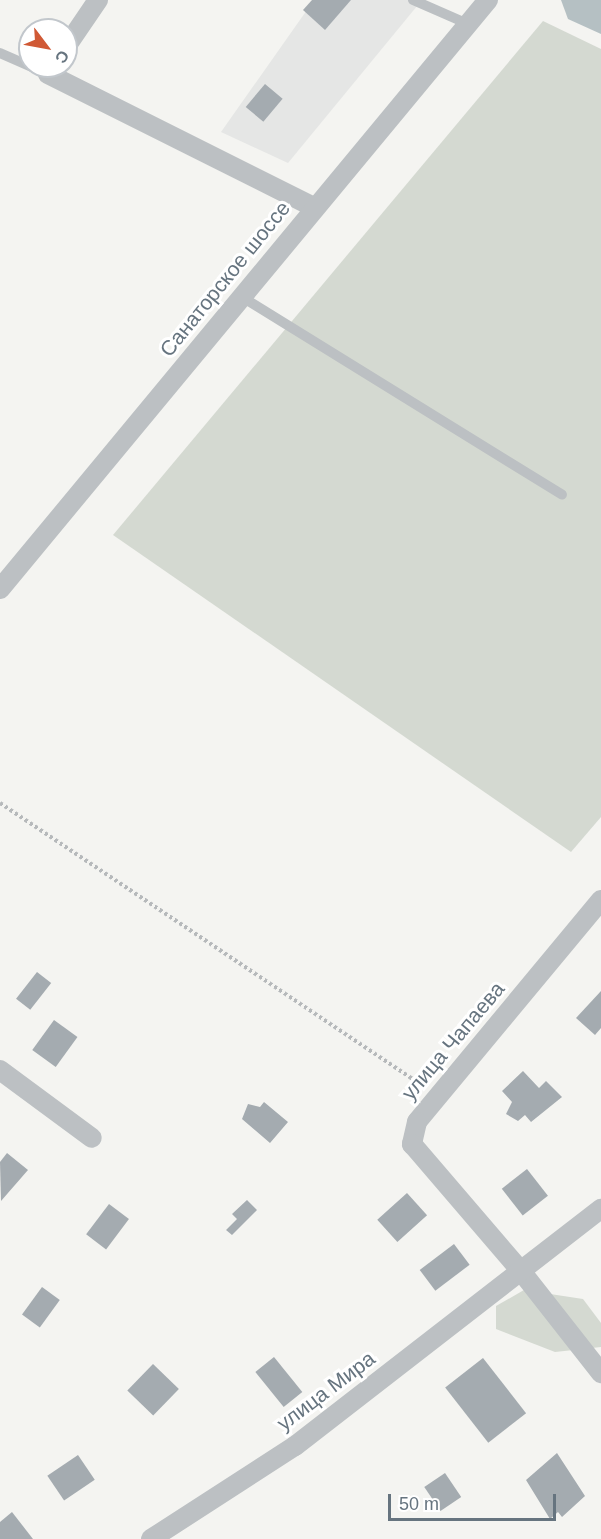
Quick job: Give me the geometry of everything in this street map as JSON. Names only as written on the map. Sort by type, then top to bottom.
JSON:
[{"type":"street","points":[[78,29],[98,0]]},
{"type":"street","name":"Санаторское шоссе","points":[[0,589],[314,207],[488,0]]},
{"type":"street","points":[[65,78],[314,207]]},
{"type":"street","name":"улица Чапаева","points":[[521,1271],[412,1144],[417,1122],[601,900]]},
{"type":"street","points":[[0,1070],[92,1138]]},
{"type":"street","name":"улица Мира","points":[[152,1539],[295,1446],[601,1209]]},
{"type":"street","points":[[521,1271],[601,1372]]},
{"type":"lane","points":[[413,0],[468,24]]},
{"type":"lane","points":[[0,53],[18,59]]},
{"type":"lane","points":[[242,297],[562,495]]},
{"type":"path","points":[[0,803],[409,1073],[436,1099]]},
{"type":"shaded area","points":[[314,0],[422,0],[288,163],[221,132]]},
{"type":"shaded area","points":[[561,0],[601,0],[601,34],[568,19]]},
{"type":"shaded area","points":[[543,21],[601,49],[601,817],[571,852],[113,535]]},
{"type":"shaded area","points":[[524,1290],[583,1299],[601,1323],[601,1347],[555,1352],[496,1329],[496,1306]]},
{"type":"building","points":[[312,0],[351,0],[325,30],[303,10]]},
{"type":"building","points":[[265,84],[283,99],[263,122],[246,107]]},
{"type":"building","points":[[37,972],[51,983],[30,1010],[16,999]]},
{"type":"building","points":[[601,991],[601,1028],[595,1035],[576,1018]]},
{"type":"building","points":[[54,1020],[77,1037],[56,1067],[32,1050]]},
{"type":"building","points":[[523,1071],[539,1088],[546,1081],[562,1097],[531,1122],[525,1115],[518,1121],[506,1114],[512,1102],[502,1091]]},
{"type":"building","points":[[264,1102],[288,1122],[270,1143],[242,1119],[248,1104],[260,1107]]},
{"type":"building","points":[[7,1153],[28,1170],[1,1201],[0,1162]]},
{"type":"building","points":[[527,1169],[548,1196],[523,1215],[502,1189]]},
{"type":"building","points":[[407,1193],[427,1215],[397,1242],[377,1220]]},
{"type":"building","points":[[247,1200],[257,1210],[232,1235],[226,1230],[237,1219],[232,1214]]},
{"type":"building","points":[[109,1204],[129,1219],[106,1249],[86,1234]]},
{"type":"building","points":[[454,1244],[470,1265],[435,1291],[420,1270]]},
{"type":"building","points":[[42,1287],[60,1300],[40,1327],[22,1315]]},
{"type":"building","points":[[274,1357],[302,1392],[284,1407],[255,1372]]},
{"type":"building","points":[[483,1358],[526,1413],[488,1443],[445,1388]]},
{"type":"building","points":[[153,1364],[179,1389],[153,1416],[127,1391]]},
{"type":"building","points":[[557,1453],[585,1496],[562,1517],[558,1512],[550,1519],[526,1480]]},
{"type":"building","points":[[78,1455],[95,1480],[64,1501],[47,1476]]},
{"type":"building","points":[[445,1473],[461,1497],[440,1511],[424,1487]]},
{"type":"building","points":[[12,1512],[33,1539],[0,1539],[0,1522]]}]
